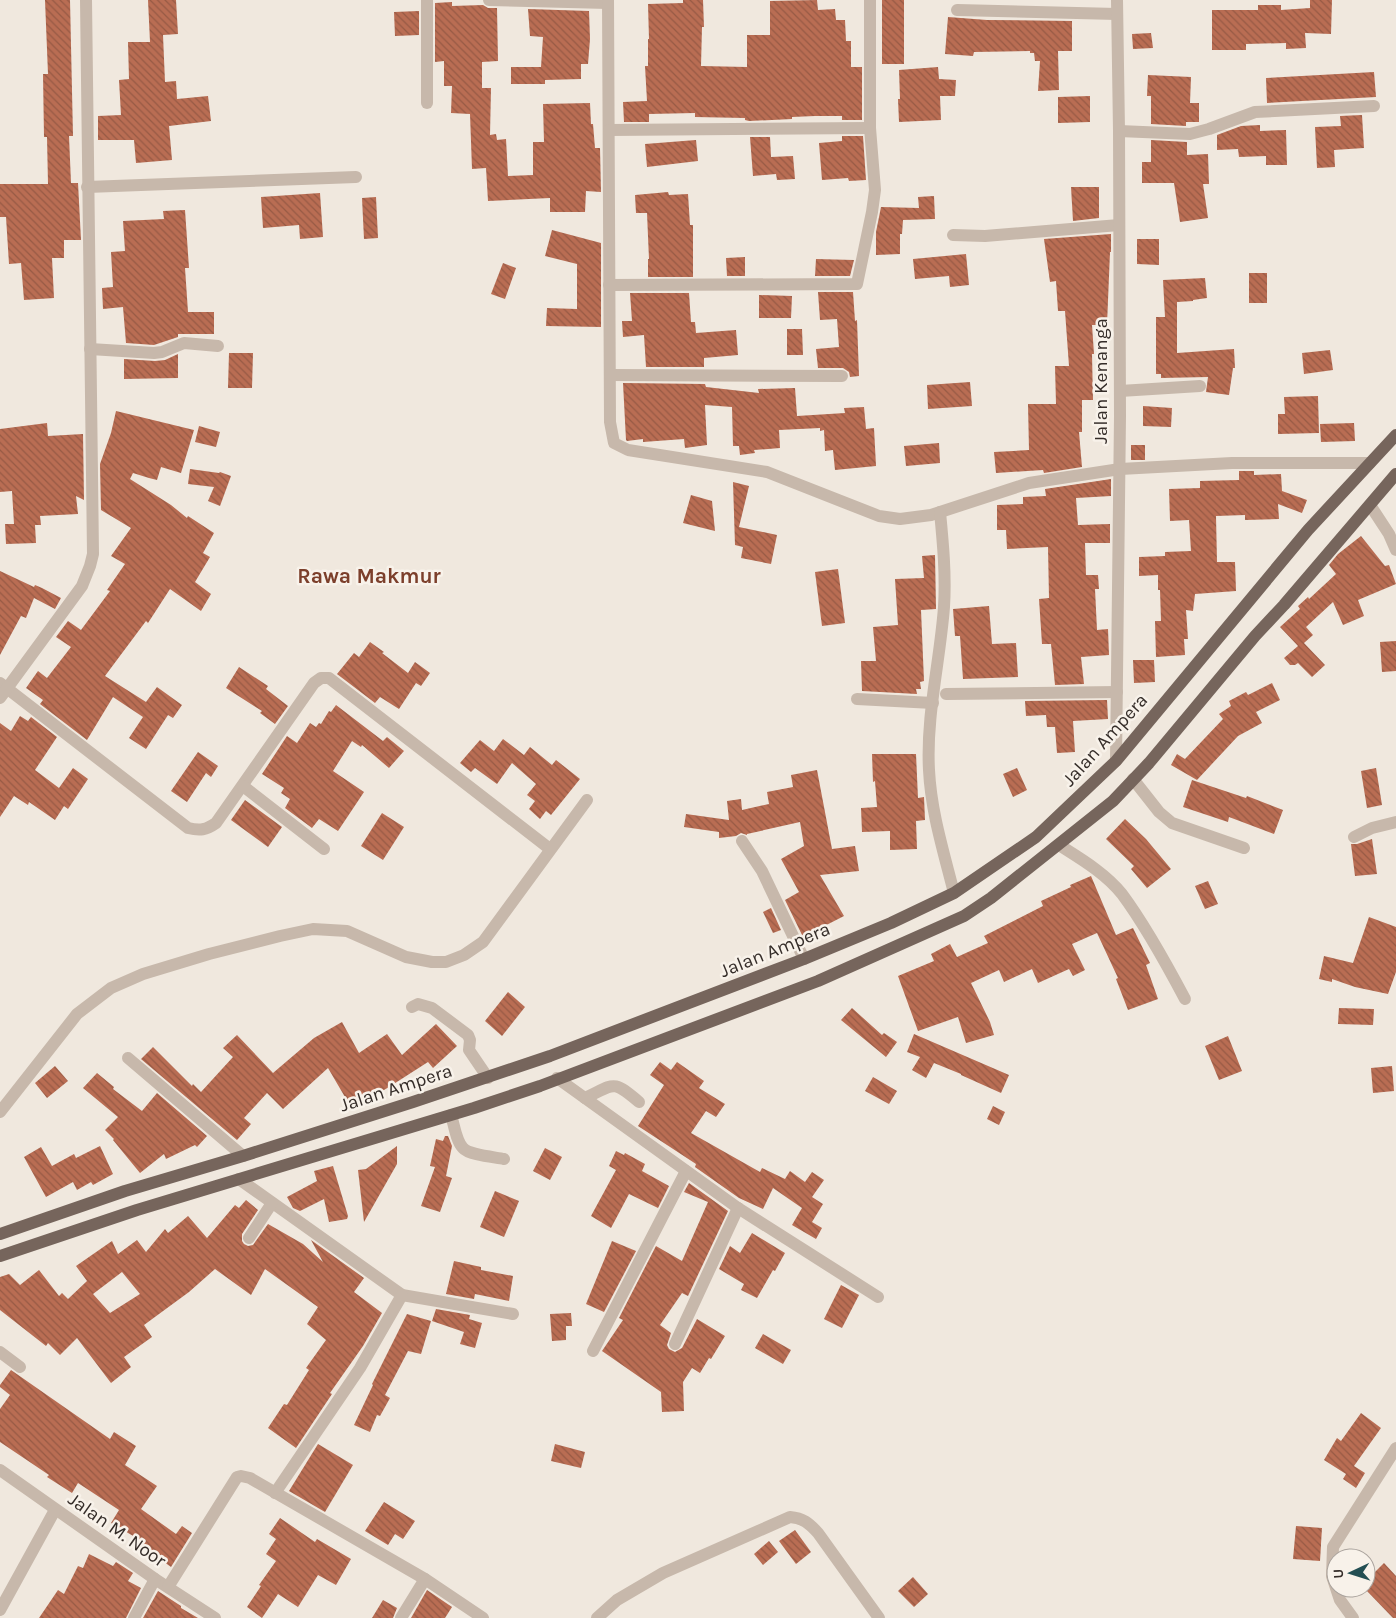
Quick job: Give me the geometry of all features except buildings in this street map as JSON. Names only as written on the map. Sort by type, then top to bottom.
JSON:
[{"type":"main road","name":"Jalan Ampera","points":[[0,1234],[126,1191],[413,1102],[562,1052],[804,959],[892,923],[954,893],[1036,838],[1116,761],[1308,530],[1396,435]]},
{"type":"main road","points":[[0,1256],[71,1231],[540,1086],[818,981],[923,936],[964,916],[991,898],[1113,801],[1148,763],[1255,636],[1284,606],[1396,474]]},
{"type":"main road","points":[[413,1102],[419,1124]]},
{"type":"street","points":[[86,0],[93,554],[82,586],[2,690],[188,828],[207,830],[216,823],[243,786],[314,683],[322,678],[329,678],[550,849]]},
{"type":"street","points":[[426,103],[427,0]]},
{"type":"street","points":[[489,0],[608,1],[610,422],[614,443],[628,450],[767,472],[879,516],[900,519],[940,512],[1029,483],[1120,469],[1232,463],[1370,463]]},
{"type":"street","points":[[610,285],[857,284],[875,190],[870,128],[870,0]]},
{"type":"street","name":"Jalan Kenanga","points":[[1116,0],[1120,225],[1120,469],[1116,761]]},
{"type":"street","points":[[957,10],[1117,14]]},
{"type":"street","points":[[1119,131],[1190,134],[1255,112],[1374,106]]},
{"type":"street","points":[[609,130],[870,128]]},
{"type":"street","points":[[87,187],[356,177]]},
{"type":"street","points":[[953,235],[984,236],[1120,225]]},
{"type":"street","points":[[90,349],[154,353],[162,352],[184,343],[218,346]]},
{"type":"street","points":[[610,375],[842,376]]},
{"type":"street","points":[[1120,391],[1200,386]]},
{"type":"street","points":[[1370,505],[1389,534],[1396,550]]},
{"type":"street","points":[[940,512],[944,559],[944,607],[933,703],[929,770],[933,809],[954,893]]},
{"type":"street","points":[[946,694],[1117,692]]},
{"type":"street","points":[[857,699],[933,703]]},
{"type":"street","points":[[1133,779],[1159,812],[1172,823],[1244,848]]},
{"type":"street","points":[[243,786],[324,849]]},
{"type":"street","points":[[0,1112],[77,1014],[111,988],[143,974],[209,954],[313,929],[347,931],[406,956],[432,962],[446,962],[464,955],[483,942],[586,800]]},
{"type":"street","points":[[1354,837],[1372,828],[1396,822]]},
{"type":"street","points":[[742,841],[762,871],[804,959]]},
{"type":"street","points":[[1059,845],[1093,867],[1121,893],[1168,967],[1185,1000]]},
{"type":"street","points":[[412,1008],[418,1004],[432,1008],[468,1035],[470,1040],[469,1050],[488,1078]]},
{"type":"street","points":[[128,1058],[243,1156]]},
{"type":"street","points":[[558,1078],[738,1208],[878,1297]]},
{"type":"street","points":[[585,1098],[615,1085],[621,1087],[639,1102]]},
{"type":"street","points":[[451,1114],[460,1144],[464,1149],[469,1152],[504,1159]]},
{"type":"street","points":[[593,1351],[686,1171]]},
{"type":"street","points":[[239,1179],[402,1295],[513,1314]]},
{"type":"street","points":[[249,1238],[272,1203]]},
{"type":"street","points":[[675,1344],[738,1208]]},
{"type":"street","points":[[275,1493],[360,1368],[402,1295]]},
{"type":"street","points":[[0,1352],[20,1367]]},
{"type":"street","points":[[1352,1618],[1340,1600],[1332,1576],[1333,1547],[1396,1448]]},
{"type":"street","name":"Jalan M. Noor","points":[[0,1470],[154,1579],[215,1618]]},
{"type":"street","points":[[168,1587],[237,1477],[246,1476],[425,1579],[482,1618]]},
{"type":"street","points":[[0,1610],[55,1510]]},
{"type":"street","points":[[597,1618],[617,1600],[663,1573],[790,1517],[800,1518],[809,1523],[818,1532],[879,1618]]},
{"type":"street","points":[[134,1618],[154,1579]]},
{"type":"street","points":[[402,1618],[425,1579]]},
{"type":"district","name":"Rawa Makmur","points":[[369,576]]}]
